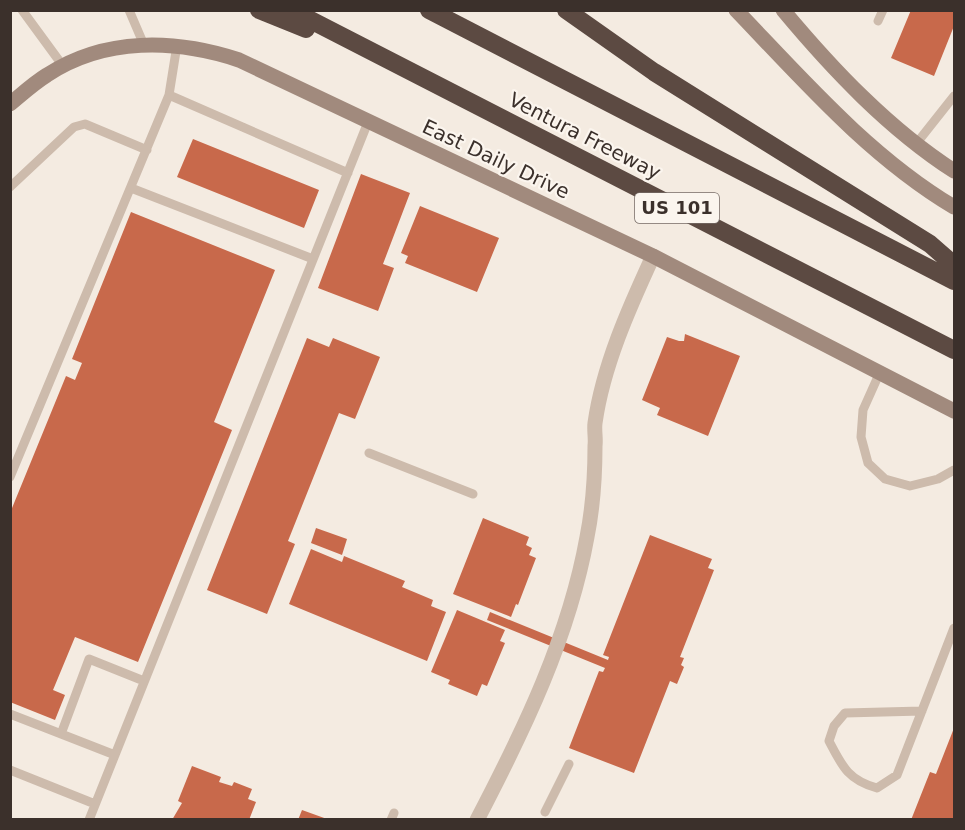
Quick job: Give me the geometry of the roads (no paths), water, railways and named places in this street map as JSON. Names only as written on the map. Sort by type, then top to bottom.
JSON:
[{"type":"highway","points":[[259,10],[400,66]]},
{"type":"highway","name":"Ventura Freeway","points":[[291,10],[954,350]]},
{"type":"highway","name":"Ventura Freeway","points":[[429,10],[954,281]]},
{"type":"highway","points":[[566,10],[654,72],[930,244],[954,266]]},
{"type":"main road","points":[[736,10],[870,144],[920,184],[954,207]]},
{"type":"main road","points":[[783,10],[853,86],[916,144],[954,171]]},
{"type":"main road","name":"East Daily Drive","points":[[10,104],[46,75],[98,51],[144,45],[177,45],[239,60],[653,256],[954,411]]},
{"type":"street","points":[[749,10],[756,31]]},
{"type":"street","points":[[477,819],[517,742],[567,620],[587,538],[592,507],[595,425],[600,401],[615,348],[653,256]]},
{"type":"lane","points":[[22,10],[63,66]]},
{"type":"lane","points":[[129,10],[144,45]]},
{"type":"lane","points":[[878,21],[883,10]]},
{"type":"lane","points":[[10,477],[170,95],[177,45]]},
{"type":"lane","points":[[170,95],[348,172]]},
{"type":"lane","points":[[916,144],[954,96]]},
{"type":"lane","points":[[89,819],[368,122]]},
{"type":"lane","points":[[10,187],[74,127],[85,124],[147,150]]},
{"type":"lane","points":[[131,188],[313,259]]},
{"type":"lane","points":[[880,372],[863,410],[861,437],[868,462],[885,479],[910,486],[938,479],[954,470]]},
{"type":"lane","points":[[369,453],[473,494]]},
{"type":"lane","points":[[922,711],[845,713],[834,726],[829,741],[844,769],[860,783],[877,788],[897,775],[922,711],[954,628]]},
{"type":"lane","points":[[61,734],[89,659],[144,681]]},
{"type":"lane","points":[[10,714],[115,755]]},
{"type":"lane","points":[[544,812],[569,764]]},
{"type":"lane","points":[[10,770],[95,804]]}]
